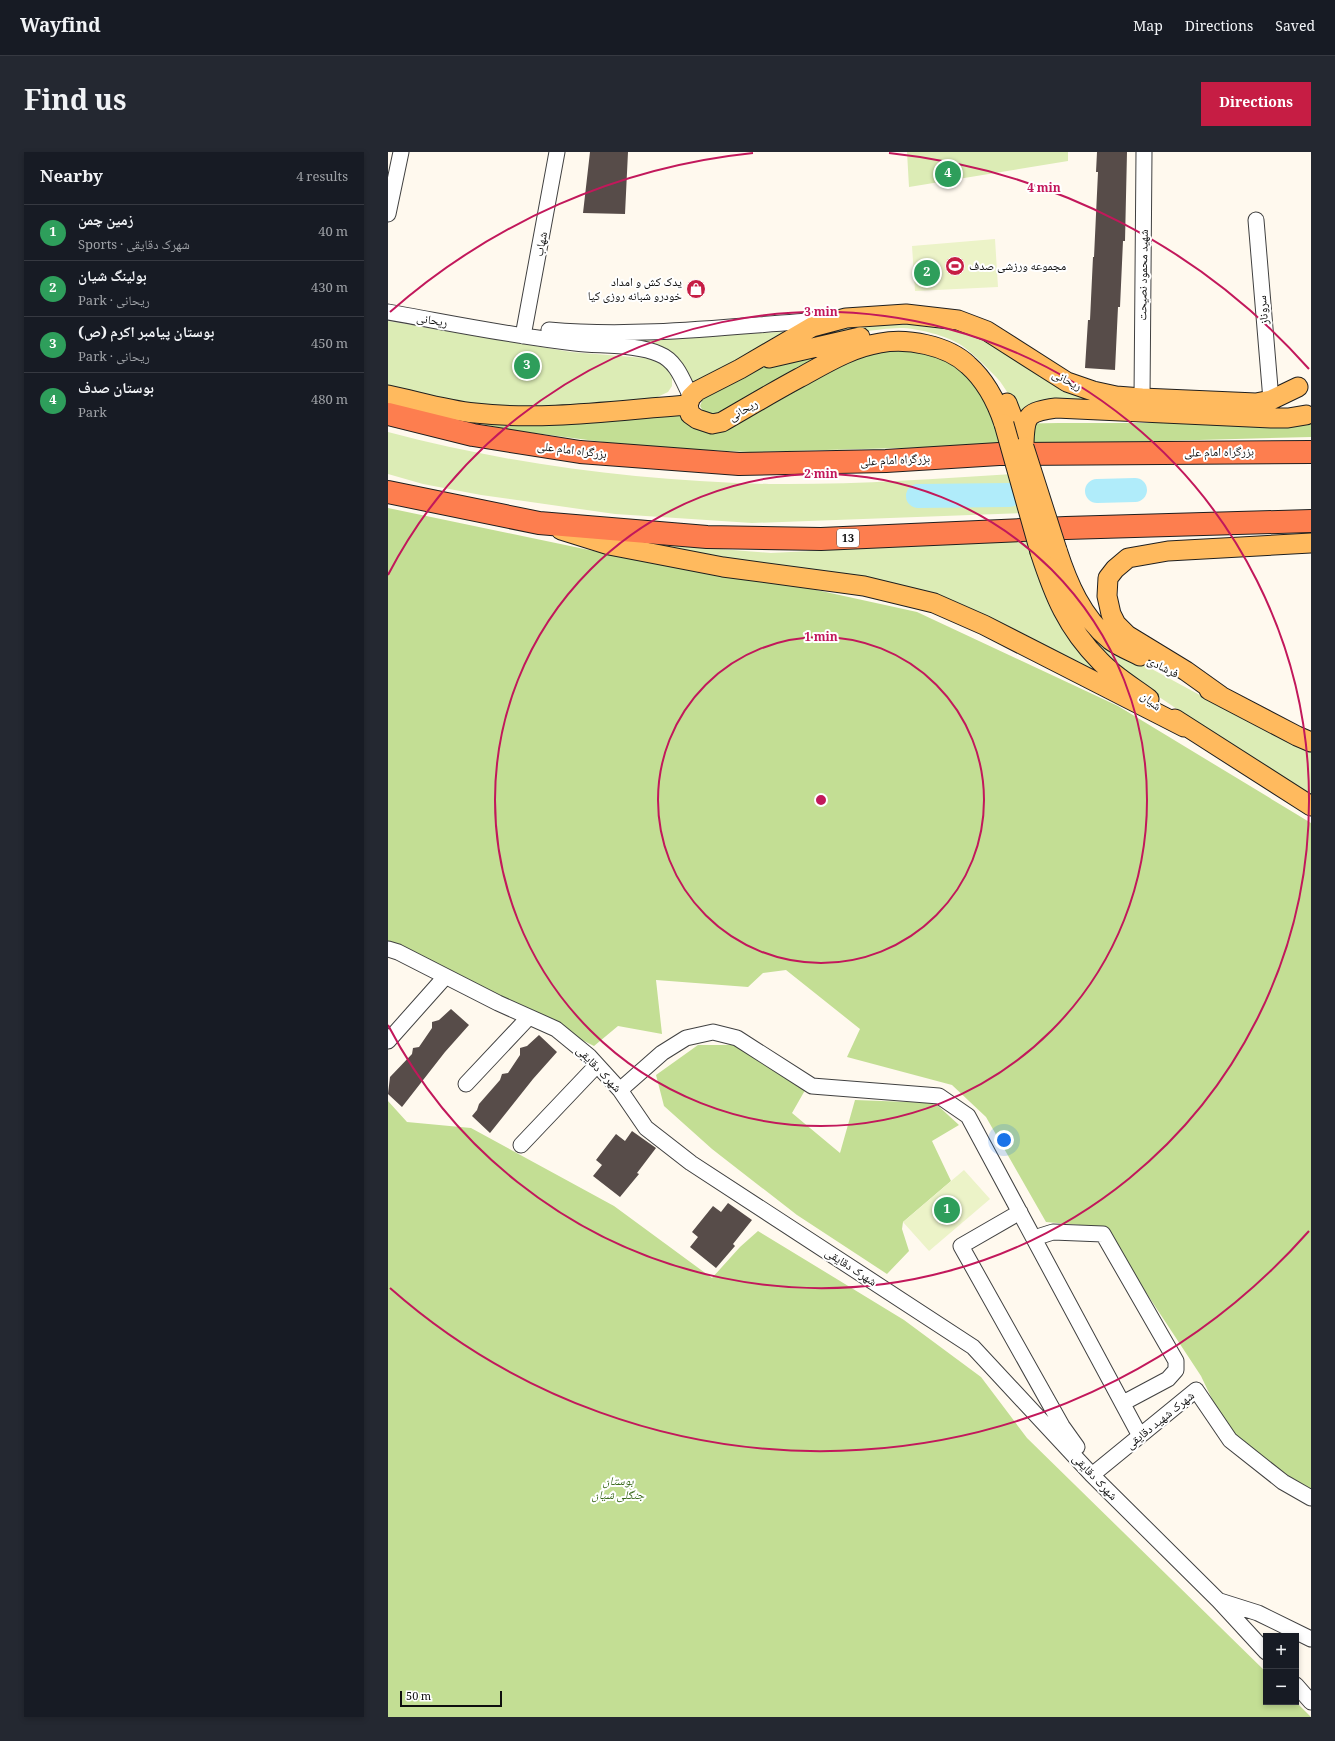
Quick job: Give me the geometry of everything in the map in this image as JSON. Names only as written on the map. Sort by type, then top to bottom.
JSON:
[{"type":"highway","name":"بزرگراه امام علی","points":[[388,414],[473,435],[580,452],[739,464],[886,461],[999,454],[1311,452]]},
{"type":"highway","name":"13","points":[[388,492],[539,523],[707,537],[822,539],[1074,528],[1311,521]]},
{"type":"main road","name":"ریحانی","points":[[1048,551],[1004,424],[990,393],[968,364],[956,356],[936,347],[917,342],[899,340],[878,343],[840,356],[722,422],[712,424],[697,419],[690,414],[689,401],[697,391],[747,365],[812,327],[846,318],[906,314],[958,320],[987,331],[1072,384],[1093,392],[1142,398],[1256,403],[1271,400],[1305,384]]},
{"type":"main road","points":[[747,365],[773,357],[878,333],[911,332],[932,337],[957,346],[982,367],[1004,395],[1024,447],[1048,551]]},
{"type":"main road","points":[[1305,384],[1293,397],[1296,409],[1308,415]]},
{"type":"main road","points":[[388,395],[474,413],[520,416],[552,416],[689,401]]},
{"type":"main road","points":[[1024,447],[1025,424],[1031,414],[1041,410],[1056,408],[1271,418],[1288,418],[1308,415]]},
{"type":"main road","points":[[539,523],[609,545],[723,567],[864,586],[934,603],[984,625],[1184,727]]},
{"type":"main road","points":[[1221,696],[1186,671],[1127,635],[1116,624],[1111,614],[1107,596],[1108,578],[1115,569],[1128,558],[1168,551],[1311,543]]},
{"type":"main road","name":"فرشادی","points":[[1048,551],[1064,574],[1079,604],[1093,623],[1111,640],[1311,742]]},
{"type":"main road","name":"شیان","points":[[1048,551],[1060,608],[1084,643],[1100,662],[1184,727],[1310,805]]},
{"type":"street","points":[[388,214],[401,152]]},
{"type":"street","name":"شهاب","points":[[523,336],[557,152]]},
{"type":"street","name":"شهید محمود نصیحت","points":[[1142,398],[1144,152]]},
{"type":"street","name":"سروناز","points":[[1256,220],[1271,400]]},
{"type":"street","name":"ریحانی","points":[[388,312],[523,336],[636,349],[658,353],[667,358],[676,366],[689,401]]},
{"type":"street","name":"ریحانی","points":[[523,336],[540,330],[585,333],[630,333],[846,318]]},
{"type":"street","name":"شهرک دقایقی","points":[[388,948],[445,977],[556,1029],[597,1065],[620,1090],[646,1128],[691,1163],[973,1347],[1092,1475],[1219,1601],[1263,1649]]},
{"type":"street","points":[[388,1041],[445,977]]},
{"type":"street","points":[[466,1084],[529,1017]]},
{"type":"street","points":[[620,1090],[662,1053],[686,1038],[713,1032],[737,1038],[812,1086],[939,1096],[968,1116],[1140,1436]]},
{"type":"street","points":[[521,1145],[597,1065]]},
{"type":"street","points":[[1020,1212],[961,1246],[1062,1426],[1077,1447]]},
{"type":"street","points":[[1034,1238],[1053,1232],[1103,1234],[1176,1361],[1176,1370],[1168,1379],[1123,1403]]},
{"type":"street","name":"شهرک شهید دقایقی","points":[[1092,1475],[1196,1390],[1230,1440],[1283,1482],[1311,1498]]},
{"type":"street","points":[[1219,1601],[1258,1613],[1311,1639]]},
{"type":"street","points":[[1299,1688],[1311,1702]]},
{"type":"green space","points":[[907,152],[1068,152],[1068,161],[909,187]]},
{"type":"green space","name":"مجموعه ورزشی صدف","points":[[995,239],[998,287],[915,291],[912,246]]},
{"type":"green space","points":[[388,321],[571,352],[657,359],[669,368],[672,378],[672,386],[668,392],[653,399],[641,401],[495,409],[388,389]]},
{"type":"green space","points":[[884,321],[959,326],[1098,400],[1022,416],[997,378],[966,349],[948,339],[915,329],[900,328],[872,330],[786,346],[817,331]]},
{"type":"green space","points":[[797,331],[692,384],[686,373],[620,341]]},
{"type":"green space","points":[[839,346],[719,417],[703,411],[700,406],[704,396],[762,366]]},
{"type":"green space","points":[[913,348],[966,369],[1000,424],[1311,423],[1311,437],[750,452],[642,447],[518,431],[470,422],[679,413],[686,422],[695,427],[863,353]]},
{"type":"green space","points":[[388,432],[482,454],[529,462],[625,475],[673,479],[769,484],[830,484],[1013,474],[1024,513],[752,523],[615,514],[481,495],[423,484],[388,474]]},
{"type":"green space","points":[[388,508],[613,555],[812,589],[917,612],[1118,706],[1311,823],[1311,1490],[1290,1478],[1238,1438],[1222,1420],[1201,1376],[1103,1227],[1046,1222],[986,1117],[952,1085],[847,1057],[860,1029],[786,970],[763,973],[748,987],[656,980],[662,1034],[618,1026],[594,1046],[388,943]]},
{"type":"green space","points":[[608,540],[771,553],[1028,540],[1101,674],[1013,630],[762,565]]},
{"type":"green space","points":[[1054,559],[1126,655],[1268,732],[1311,750],[1311,795],[1232,746],[1116,668],[1082,629]]},
{"type":"green space","points":[[698,1045],[758,1045],[812,1078],[792,1113],[840,1153],[855,1100],[935,1103],[959,1125],[932,1141],[951,1181],[903,1222],[902,1229],[909,1251],[887,1274],[797,1215],[712,1149],[664,1106],[656,1075]]},
{"type":"green space","name":"بوستان جنگلی شیان","points":[[388,1101],[407,1122],[471,1128],[614,1206],[712,1278],[740,1247],[758,1231],[904,1320],[981,1377],[1027,1438],[1263,1669],[1263,1705],[1299,1705],[1311,1717],[388,1717]]},
{"type":"green space","points":[[964,1170],[990,1199],[929,1251],[903,1222]]},
{"type":"building","points":[[590,152],[628,152],[625,214],[583,213]]},
{"type":"building","points":[[1097,152],[1127,152],[1125,241],[1123,241],[1115,370],[1085,368],[1094,257],[1098,172],[1096,172]]},
{"type":"building","points":[[451,1009],[469,1025],[445,1052],[402,1107],[388,1094],[390,1077],[412,1054],[413,1048],[419,1047],[432,1028],[432,1022],[439,1020]]},
{"type":"building","points":[[539,1035],[557,1052],[533,1079],[490,1133],[472,1116],[477,1110],[479,1104],[500,1080],[502,1074],[508,1073],[520,1055],[520,1048],[527,1046]]},
{"type":"building","points":[[632,1131],[656,1148],[637,1173],[639,1174],[620,1197],[593,1176],[602,1165],[596,1160],[616,1134],[625,1141]]},
{"type":"building","points":[[728,1203],[752,1220],[733,1244],[735,1246],[716,1268],[690,1247],[698,1237],[692,1232],[713,1206],[721,1212]]},
{"type":"waterway","points":[[1097,491],[1135,490]]},
{"type":"waterway","points":[[918,496],[1009,495]]},
{"type":"place","name":"بوستان صدف","points":[[948,174]]},
{"type":"place","name":"مجموعه ورزشی صدف","points":[[955,266]]},
{"type":"place","name":"بولینگ شیان","points":[[927,273]]},
{"type":"place","name":"یدک کش و امداد خودرو شبانه روزی کیا","points":[[696,289]]},
{"type":"place","name":"بوستان پیامبر اکرم (ص)","points":[[527,366]]},
{"type":"place","name":"زمین چمن","points":[[947,1210]]}]
